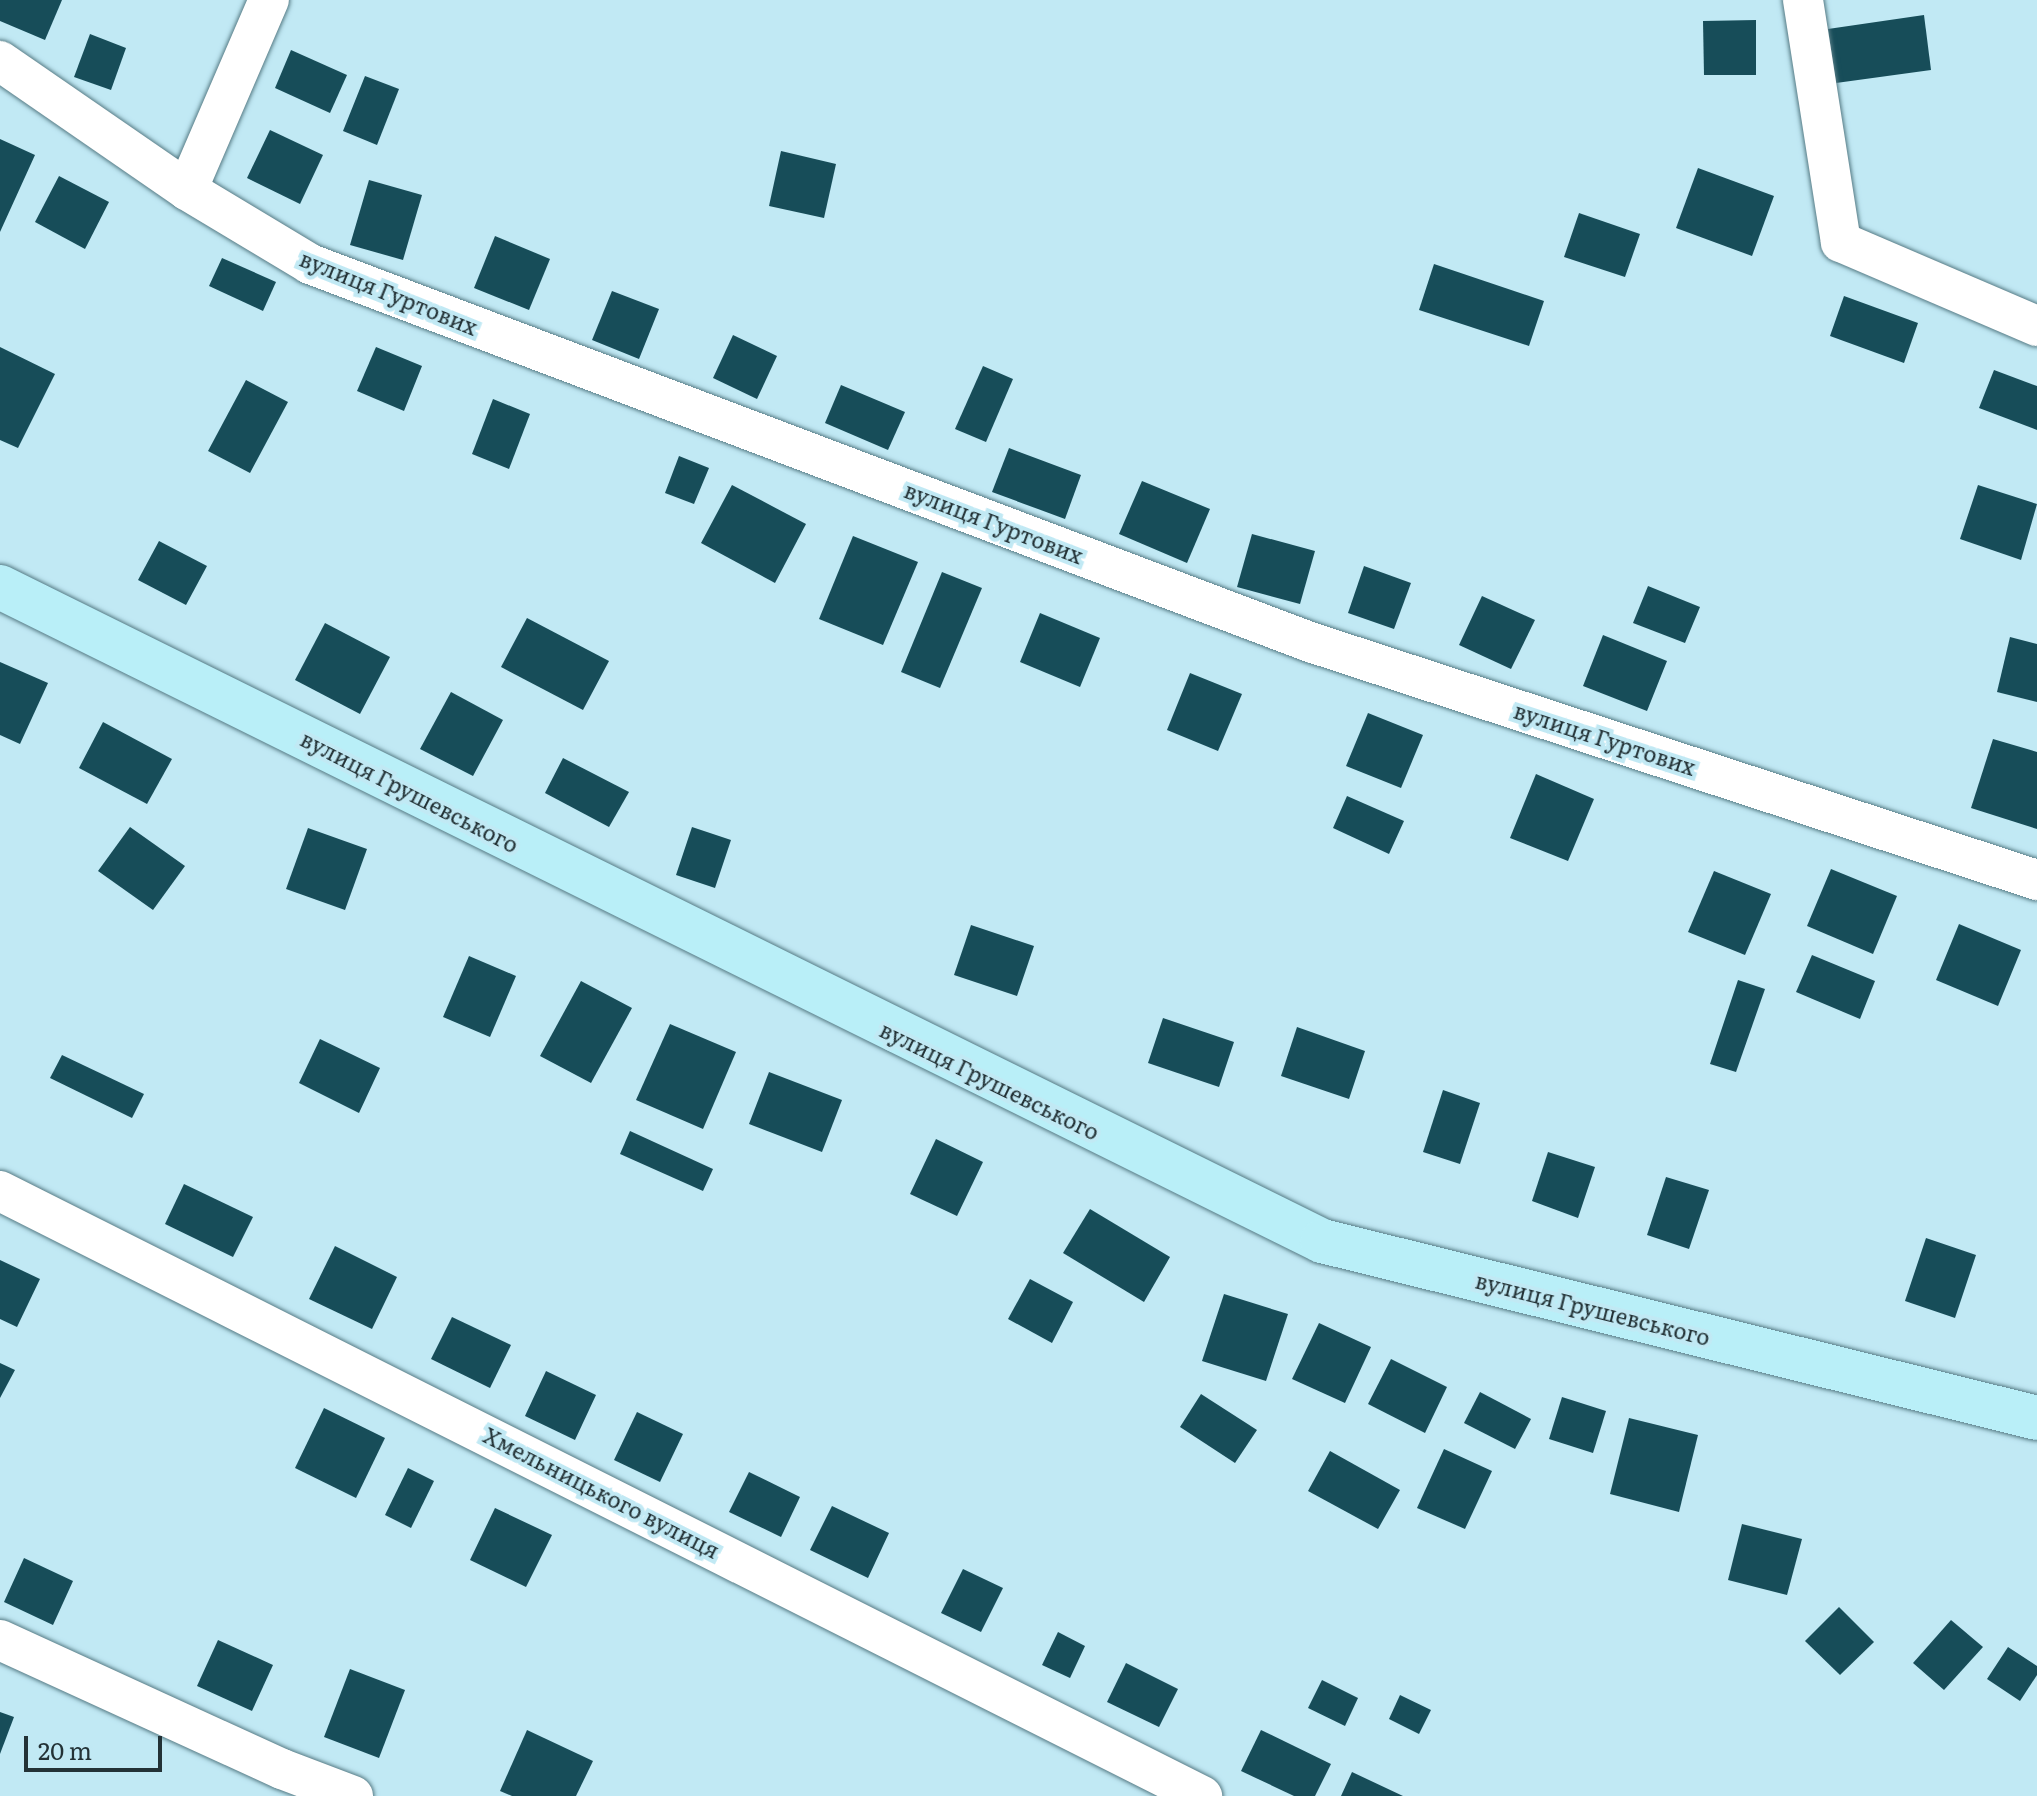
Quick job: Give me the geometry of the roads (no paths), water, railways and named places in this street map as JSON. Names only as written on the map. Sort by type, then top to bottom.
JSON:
[{"type":"street","points":[[187,190],[269,0]]},
{"type":"street","points":[[1803,0],[1841,242],[2037,326]]},
{"type":"street","name":"вулиця Гуртових","points":[[0,61],[187,190],[310,264],[1310,642],[2037,880]]},
{"type":"street","name":"вулиця Грушевського","points":[[0,587],[1322,1241],[2037,1418]]},
{"type":"street","name":"Хмельницького вулиця","points":[[0,1191],[1202,1796]]},
{"type":"street","points":[[0,1640],[282,1769],[353,1796]]}]
